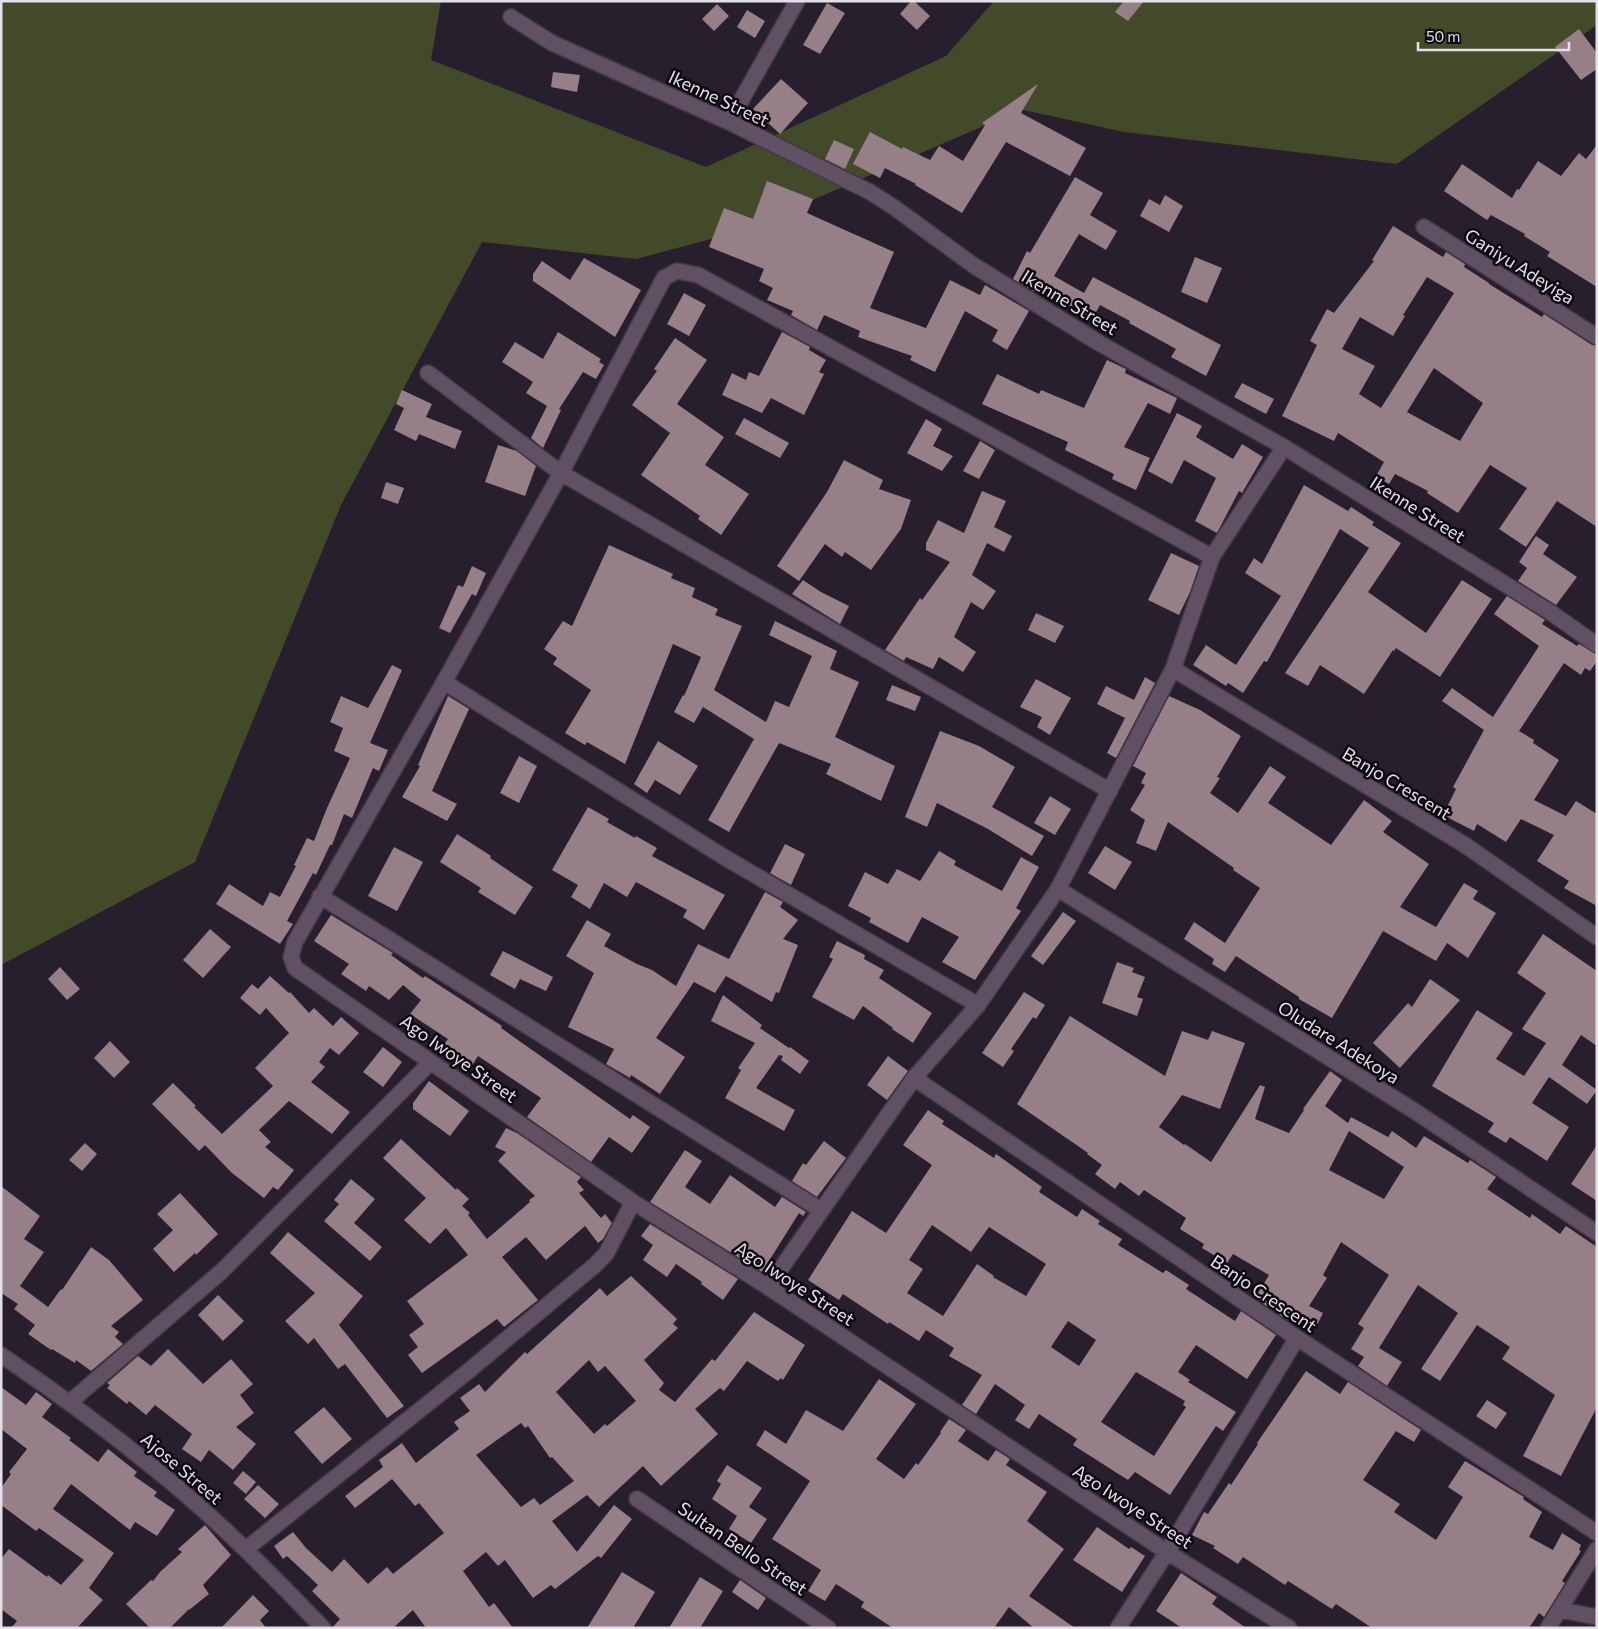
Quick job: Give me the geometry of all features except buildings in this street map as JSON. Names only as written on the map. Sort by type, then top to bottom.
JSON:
[{"type":"street","points":[[730,122],[797,1]]},
{"type":"street","name":"Ikenne Street","points":[[510,17],[552,43],[730,122],[870,192],[973,265],[1099,343],[1284,447],[1542,607],[1597,645]]},
{"type":"street","name":"Ganiyu Adeyiga","points":[[1424,226],[1597,336]]},
{"type":"street","points":[[822,1210],[320,896],[444,682],[561,473],[664,278],[677,272],[698,274],[1212,557]]},
{"type":"street","points":[[428,373],[561,473],[1110,791]]},
{"type":"street","points":[[768,1287],[914,1078],[978,1005],[1058,889],[1173,669],[1212,557],[1284,447]]},
{"type":"street","name":"Banjo Crescent","points":[[1173,669],[1465,845],[1597,937]]},
{"type":"street","points":[[444,682],[724,858],[978,1005]]},
{"type":"street","name":"Oludare Adekoya","points":[[1058,889],[1405,1105],[1597,1233]]},
{"type":"street","name":"Ago Iwoye Street","points":[[320,896],[295,942],[291,957],[295,968],[633,1202],[768,1287],[1166,1552],[1289,1628]]},
{"type":"street","points":[[70,1402],[222,1271],[431,1062]]},
{"type":"street","name":"Banjo Crescent","points":[[914,1078],[1296,1338],[1597,1533]]},
{"type":"street","points":[[246,1549],[466,1373],[594,1266],[606,1254],[633,1202]]},
{"type":"street","points":[[1118,1628],[1296,1338]]},
{"type":"street","name":"Ajose Street","points":[[1,1355],[70,1402],[161,1473],[246,1549],[323,1628]]},
{"type":"street","name":"Sultan Bello Street","points":[[637,1499],[828,1628]]},
{"type":"street","points":[[1548,1628],[1597,1549]]},
{"type":"street","points":[[1560,1610],[1597,1617]]},
{"type":"green space","points":[[1,1],[441,1],[431,60],[706,167],[946,56],[994,1],[1597,1],[1597,25],[1397,164],[1124,132],[1019,109],[741,231],[636,259],[482,242],[341,505],[195,862],[1,965]]}]
